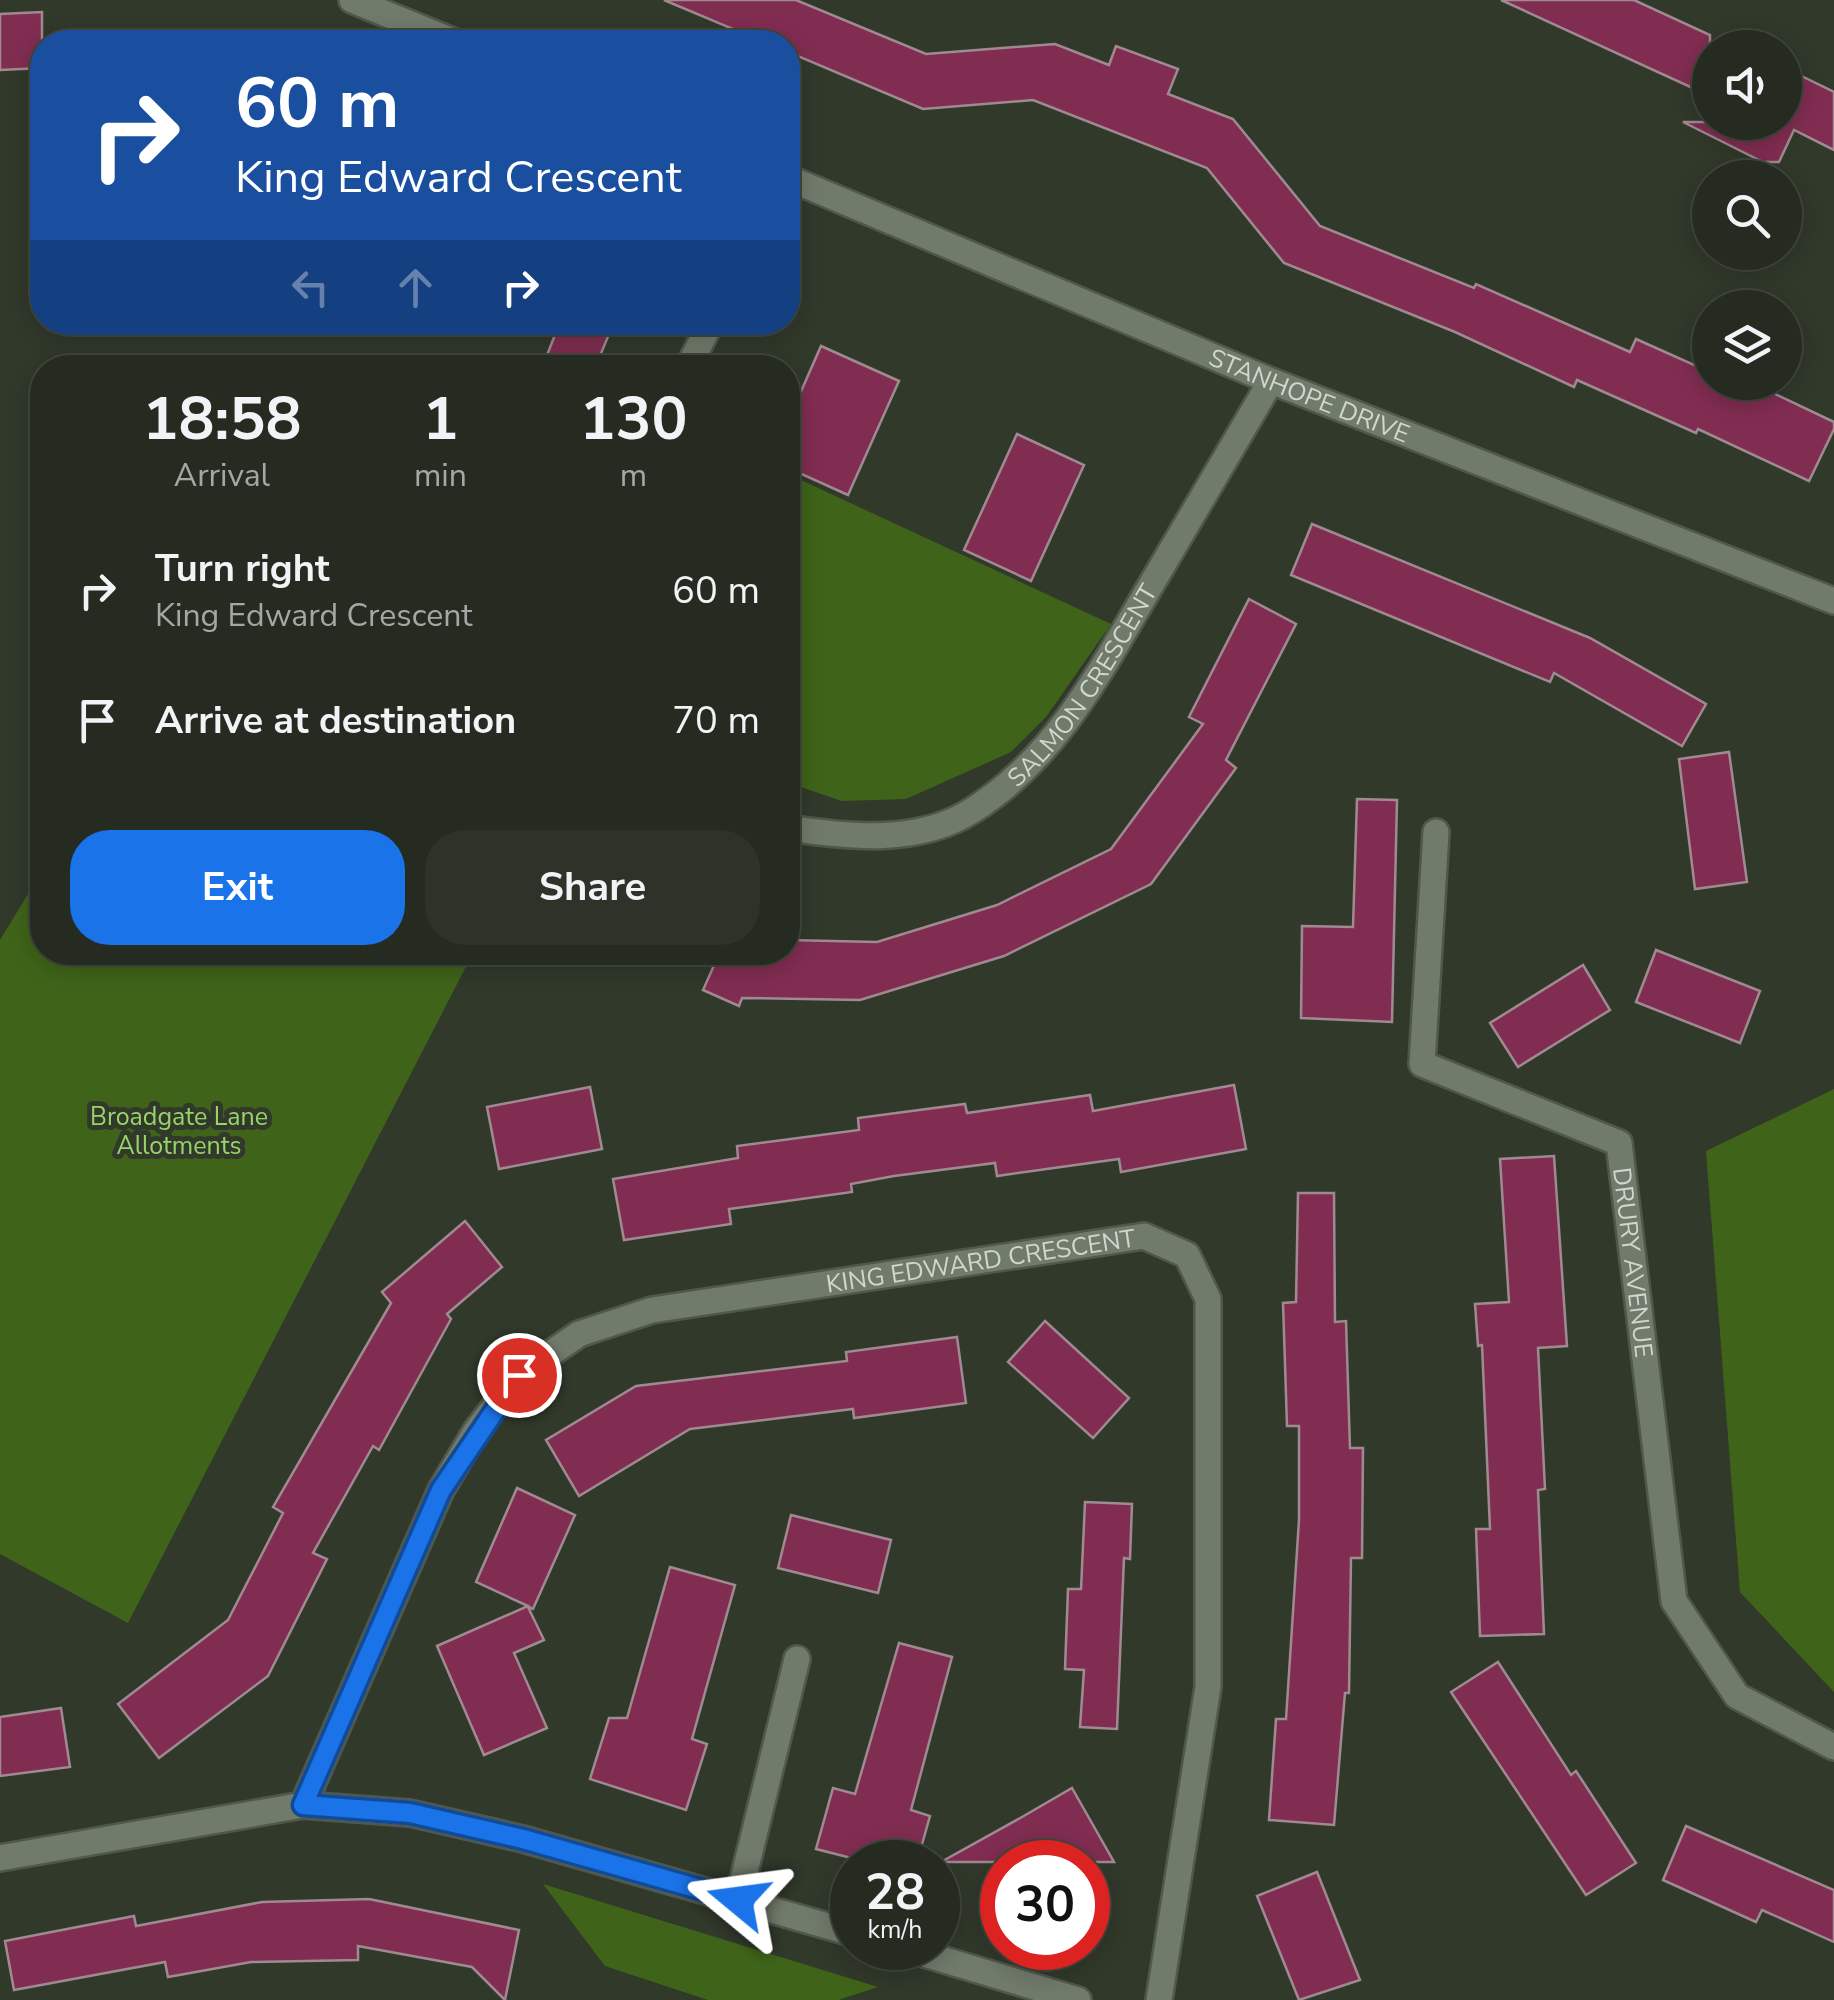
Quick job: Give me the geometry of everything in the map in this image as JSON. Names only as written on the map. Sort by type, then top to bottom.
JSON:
[{"type":"street","points":[[352,0],[426,30]]},
{"type":"street","name":"STANHOPE DRIVE","points":[[800,183],[1271,381],[1834,600]]},
{"type":"street","name":"SALMON CRESCENT","points":[[800,830],[847,837],[909,834],[971,812],[1028,766],[1074,716],[1271,381]]},
{"type":"street","name":"DRURY AVENUE","points":[[1436,832],[1422,1064],[1619,1143],[1674,1602],[1737,1696],[1834,1747]]},
{"type":"street","name":"KING EDWARD CRESCENT","points":[[303,1805],[441,1490],[486,1417],[519,1375],[534,1364],[579,1334],[652,1310],[1144,1236],[1187,1255],[1208,1299],[1208,1687],[1158,2000]]},
{"type":"street","points":[[738,1900],[797,1659]]},
{"type":"street","points":[[0,1858],[303,1805],[410,1813],[523,1839],[830,1927]]},
{"type":"street","points":[[960,1965],[1078,2000]]},
{"type":"green space","points":[[800,480],[1111,624],[1046,717],[1011,752],[906,799],[842,801],[800,787]]},
{"type":"green space","name":"Broadgate Lane Allotments","points":[[30,891],[30,965],[467,965],[128,1623],[0,1554],[0,940]]},
{"type":"green space","points":[[1834,1089],[1834,1692],[1740,1592],[1706,1151]]},
{"type":"green space","points":[[543,1884],[878,1987],[838,2000],[708,2000],[605,1966]]},
{"type":"building","points":[[664,0],[796,0],[926,54],[1055,44],[1109,65],[1116,46],[1178,69],[1168,94],[1233,119],[1320,226],[1474,288],[1476,284],[1630,352],[1636,339],[1692,364],[1692,400],[1788,400],[1834,422],[1834,429],[1809,481],[1698,429],[1696,433],[1577,380],[1574,387],[1455,332],[1284,263],[1207,168],[1033,100],[923,109],[800,57],[800,30],[735,30]]},
{"type":"building","points":[[1501,0],[1634,0],[1699,30],[1692,30],[1692,88]]},
{"type":"building","points":[[42,12],[42,30],[30,30],[30,69],[0,70],[0,14]]},
{"type":"building","points":[[1802,76],[1834,92],[1834,150],[1802,134]]},
{"type":"building","points":[[1719,140],[1789,140],[1780,160],[1759,160]]},
{"type":"building","points":[[555,335],[609,335],[600,355],[547,355]]},
{"type":"building","points":[[821,346],[899,381],[848,495],[800,473],[800,394]]},
{"type":"building","points":[[1017,434],[1084,465],[1031,581],[964,550]]},
{"type":"building","points":[[1312,524],[1590,638],[1706,704],[1682,746],[1554,673],[1550,682],[1291,575]]},
{"type":"building","points":[[1249,599],[1296,624],[1226,760],[1236,768],[1151,884],[1004,956],[860,1000],[742,998],[739,1006],[703,990],[714,965],[800,965],[800,940],[877,942],[997,905],[1111,849],[1203,724],[1189,717]]},
{"type":"building","points":[[1729,752],[1747,882],[1695,889],[1679,759]]},
{"type":"building","points":[[1357,799],[1397,800],[1392,1022],[1301,1018],[1302,926],[1353,927]]},
{"type":"building","points":[[1656,950],[1760,991],[1740,1043],[1636,1002]]},
{"type":"building","points":[[1583,965],[1610,1010],[1518,1067],[1490,1023]]},
{"type":"building","points":[[1234,1085],[1246,1149],[1121,1172],[1119,1159],[997,1176],[995,1163],[894,1176],[851,1184],[852,1192],[729,1209],[731,1224],[624,1240],[613,1179],[738,1158],[737,1146],[859,1130],[858,1118],[965,1104],[967,1113],[1090,1095],[1093,1111]]},
{"type":"building","points":[[590,1087],[602,1149],[499,1169],[487,1107]]},
{"type":"building","points":[[1554,1156],[1567,1346],[1538,1348],[1545,1489],[1538,1490],[1544,1634],[1480,1636],[1476,1529],[1490,1529],[1482,1345],[1478,1346],[1475,1304],[1509,1302],[1500,1159]]},
{"type":"building","points":[[1298,1193],[1334,1193],[1335,1322],[1346,1321],[1350,1448],[1363,1448],[1362,1558],[1351,1558],[1349,1693],[1345,1693],[1334,1825],[1269,1820],[1276,1719],[1286,1719],[1299,1520],[1299,1426],[1287,1426],[1283,1303],[1296,1302]]},
{"type":"building","points":[[465,1221],[502,1267],[447,1314],[451,1319],[379,1450],[373,1446],[313,1553],[327,1559],[268,1676],[159,1758],[118,1704],[228,1620],[283,1513],[273,1507],[391,1303],[382,1292]]},
{"type":"building","points":[[1045,1321],[1129,1398],[1093,1438],[1008,1362]]},
{"type":"building","points":[[957,1337],[966,1403],[854,1418],[853,1409],[690,1429],[579,1496],[546,1440],[636,1386],[847,1361],[846,1352]]},
{"type":"building","points":[[517,1488],[575,1515],[533,1609],[528,1607],[544,1640],[514,1653],[547,1728],[484,1755],[437,1646],[528,1606],[476,1582]]},
{"type":"building","points":[[1085,1502],[1132,1504],[1130,1559],[1124,1558],[1117,1729],[1080,1727],[1084,1670],[1065,1669],[1068,1589],[1081,1589]]},
{"type":"building","points":[[791,1515],[891,1540],[878,1593],[778,1568]]},
{"type":"building","points":[[670,1567],[735,1585],[692,1739],[707,1744],[686,1810],[590,1779],[609,1718],[627,1718]]},
{"type":"building","points":[[899,1643],[952,1657],[911,1810],[930,1816],[923,1840],[830,1840],[830,1853],[816,1849],[833,1788],[855,1794]]},
{"type":"building","points":[[1498,1662],[1571,1775],[1576,1771],[1636,1863],[1586,1895],[1451,1692]]},
{"type":"building","points":[[61,1708],[70,1767],[0,1776],[0,1717]]},
{"type":"building","points":[[1072,1788],[1102,1840],[981,1840]]},
{"type":"building","points":[[1686,1826],[1834,1890],[1834,1942],[1762,1910],[1756,1922],[1663,1880]]},
{"type":"building","points":[[980,1840],[980,1862],[960,1862],[960,1851]]},
{"type":"building","points":[[1317,1872],[1360,1980],[1299,2000],[1257,1896]]},
{"type":"building","points":[[369,1899],[519,1930],[505,2000],[472,1967],[358,1946],[358,1960],[251,1962],[168,1977],[165,1962],[14,1990],[5,1941],[134,1916],[136,1926],[262,1902]]},
{"type":"route","points":[[519,1375],[476,1432],[441,1490],[303,1805],[410,1813],[523,1839],[738,1900]]}]
